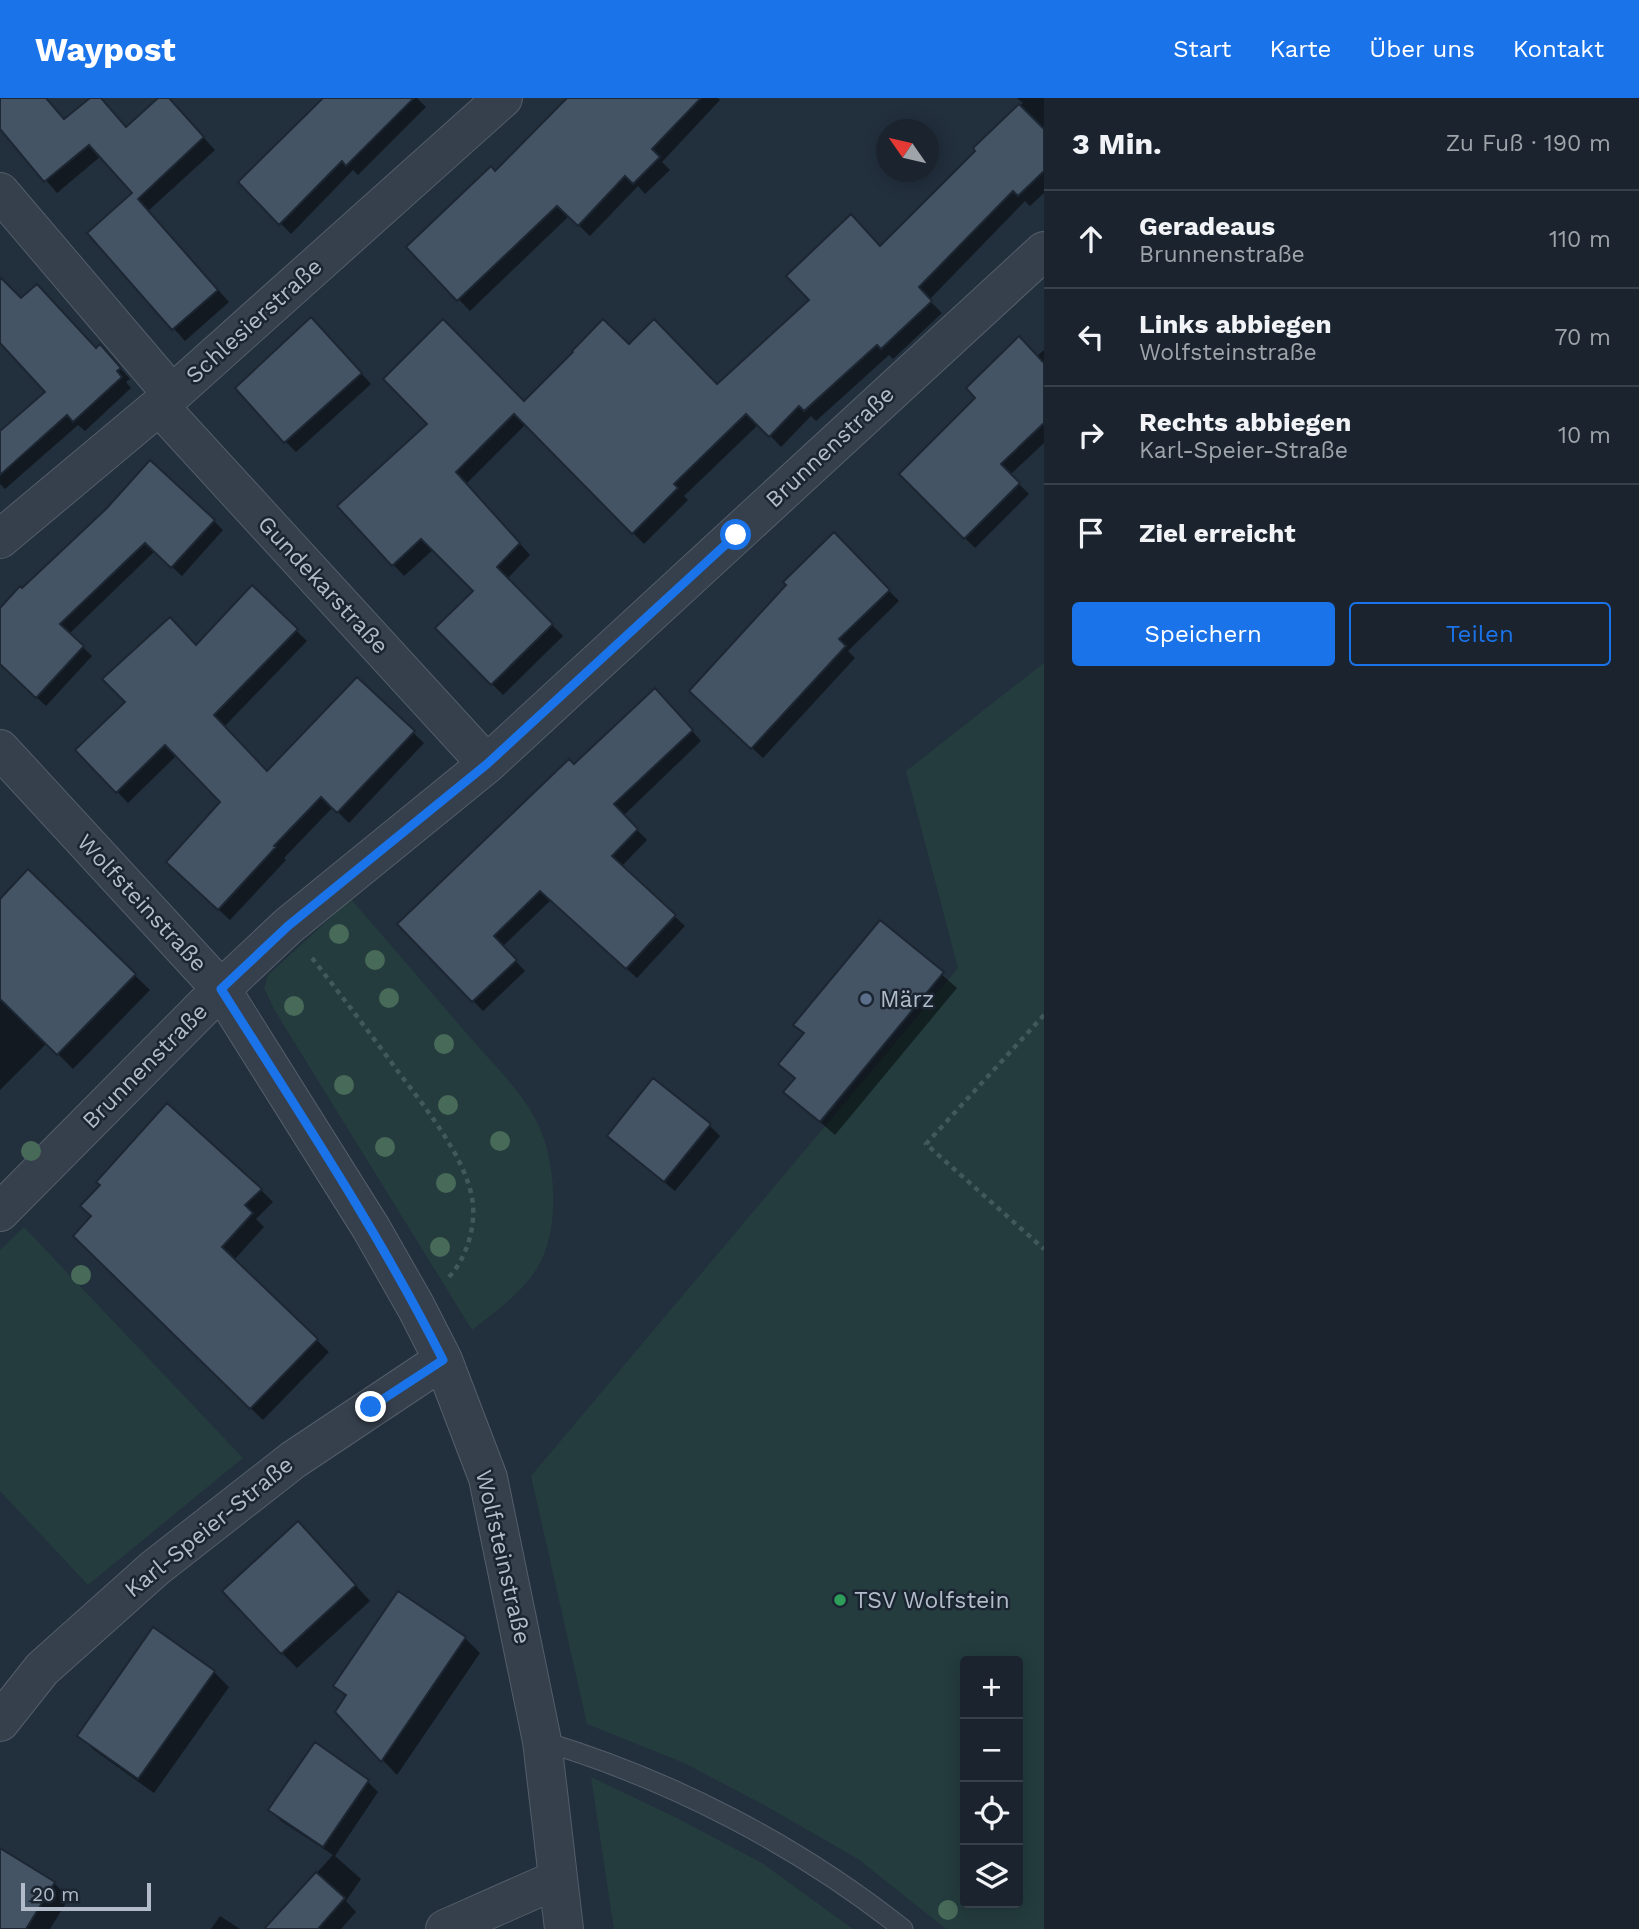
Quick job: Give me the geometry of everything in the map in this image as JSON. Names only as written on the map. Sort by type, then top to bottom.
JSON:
[{"type":"street","name":"Schlesierstraße","points":[[0,539],[165,400],[503,98]]},
{"type":"street","name":"Gundekarstraße","points":[[0,192],[165,400],[487,764]]},
{"type":"street","name":"Brunnenstraße","points":[[0,1212],[221,989],[288,926],[487,764],[1044,251]]},
{"type":"street","name":"Wolfsteinstraße","points":[[0,749],[221,989],[371,1228],[443,1360],[488,1478],[542,1741],[564,1929]]},
{"type":"street","name":"Karl-Speier-Straße","points":[[0,1722],[42,1669],[155,1568],[293,1460],[443,1360]]},
{"type":"street","points":[[445,1929],[558,1879]]},
{"type":"lane","points":[[542,1741],[627,1770],[706,1805],[815,1867],[868,1901],[903,1929]]},
{"type":"path","points":[[288,926],[420,1101],[461,1164],[473,1205],[471,1229],[468,1246],[460,1261],[453,1273],[442,1283]]},
{"type":"path","points":[[1044,1015],[926,1144],[1044,1249]]},
{"type":"green space","points":[[1044,663],[1044,1929],[946,1929],[858,1859],[764,1805],[684,1763],[587,1724],[531,1476],[958,968],[906,771]]},
{"type":"green space","points":[[351,899],[515,1089],[544,1138],[551,1171],[553,1206],[549,1240],[544,1254],[523,1287],[472,1330],[275,1011],[264,988],[268,975]]},
{"type":"green space","points":[[24,1227],[243,1458],[88,1585],[0,1491],[0,1250]]},
{"type":"green space","points":[[591,1777],[762,1863],[853,1929],[614,1929]]},
{"type":"building","points":[[0,98],[46,98],[64,119],[90,98],[101,98],[126,127],[158,98],[169,98],[204,137],[138,199],[218,290],[172,330],[87,233],[132,193],[89,145],[44,182],[0,129]]},
{"type":"building","points":[[323,98],[414,98],[346,166],[342,161],[279,225],[238,182]]},
{"type":"building","points":[[567,98],[701,98],[652,149],[660,157],[633,184],[625,176],[578,226],[557,206],[457,301],[406,247],[491,166],[495,171]]},
{"type":"building","points":[[1019,104],[1044,129],[1044,171],[1018,196],[1013,191],[919,287],[932,301],[881,349],[877,345],[804,411],[799,406],[769,437],[746,414],[674,484],[678,488],[632,534],[514,414],[456,472],[520,543],[497,567],[553,624],[491,685],[435,628],[473,591],[421,539],[392,566],[337,506],[427,424],[383,379],[443,319],[524,401],[603,319],[629,344],[654,319],[717,384],[809,300],[786,276],[851,214],[880,246]]},
{"type":"building","points":[[0,277],[21,298],[37,284],[96,348],[100,344],[121,368],[117,371],[122,377],[73,422],[67,415],[0,475],[0,431],[45,392],[0,343]]},
{"type":"building","points":[[311,317],[362,373],[284,443],[235,388]]},
{"type":"building","points":[[1019,336],[1044,363],[1044,423],[1001,464],[1020,483],[964,539],[899,474],[975,398],[966,388]]},
{"type":"building","points":[[150,460],[215,520],[171,568],[145,543],[60,624],[84,646],[36,698],[0,664],[0,608],[20,586],[22,588],[107,508]]},
{"type":"building","points":[[834,532],[890,590],[839,639],[846,646],[751,749],[689,691],[786,585],[783,582]]},
{"type":"building","points":[[252,585],[298,629],[214,715],[267,771],[357,677],[415,731],[337,813],[321,797],[218,910],[166,862],[220,802],[165,745],[116,793],[75,750],[125,702],[102,679],[170,617],[196,645]]},
{"type":"building","points":[[655,688],[693,730],[614,804],[638,829],[612,856],[676,915],[626,969],[540,891],[494,936],[517,960],[472,1002],[397,924],[569,759],[574,764]]},
{"type":"building","points":[[28,869],[136,974],[57,1055],[0,999],[0,899]]},
{"type":"building","points":[[880,920],[944,972],[820,1122],[783,1092],[795,1078],[778,1064],[804,1033],[793,1025]]},
{"type":"building","points":[[653,1078],[711,1124],[664,1182],[607,1136]]},
{"type":"building","points":[[167,1103],[262,1189],[245,1205],[253,1213],[222,1247],[318,1339],[250,1409],[73,1236],[91,1216],[80,1206],[100,1185],[96,1182]]},
{"type":"building","points":[[298,1521],[356,1585],[281,1654],[222,1591]]},
{"type":"building","points":[[398,1591],[466,1637],[381,1762],[335,1712],[346,1695],[333,1686]]},
{"type":"building","points":[[153,1627],[215,1671],[138,1779],[77,1736]]},
{"type":"building","points":[[315,1742],[369,1780],[323,1847],[268,1810]]},
{"type":"building","points":[[0,1848],[55,1882],[26,1929],[0,1929]]},
{"type":"building","points":[[316,1872],[345,1898],[318,1929],[264,1929]]},
{"type":"place","name":"März","points":[[866,999]]},
{"type":"place","name":"TSV Wolfstein","points":[[840,1600]]},
{"type":"route","points":[[371,1407],[443,1360],[371,1228],[221,989],[288,926],[487,764],[736,535]]}]
